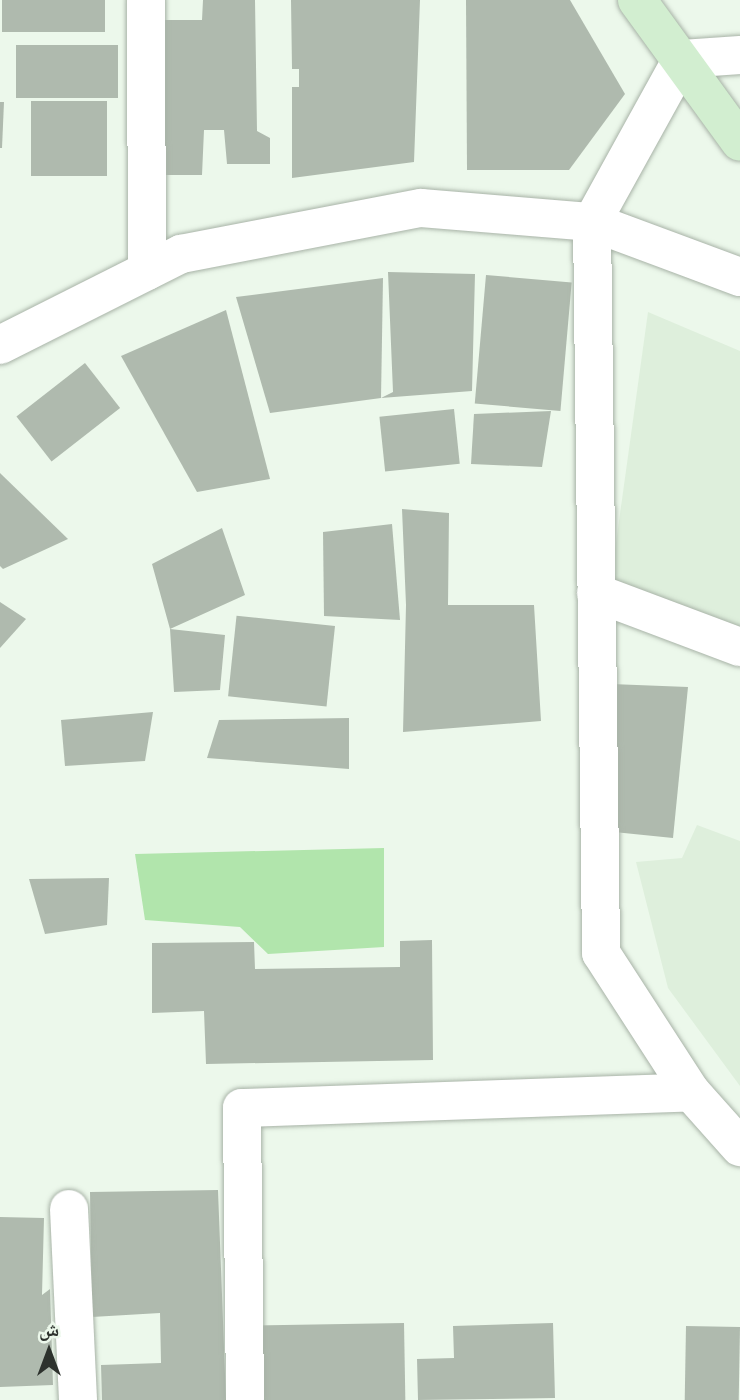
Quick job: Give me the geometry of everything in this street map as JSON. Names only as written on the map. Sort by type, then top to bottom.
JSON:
[{"type":"main road","points":[[637,0],[647,19],[682,59],[740,142]]},
{"type":"street","points":[[146,0],[147,271]]},
{"type":"street","points":[[740,55],[682,59],[592,222],[601,953],[691,1092],[740,1147]]},
{"type":"street","points":[[0,345],[181,254],[421,208],[592,222],[740,277]]},
{"type":"street","points":[[596,593],[740,647]]},
{"type":"street","points":[[245,1400],[242,1108],[691,1092]]},
{"type":"street","points":[[69,1209],[78,1400]]},
{"type":"shaded area","points":[[648,312],[740,351],[740,633],[610,586]]},
{"type":"shaded area","points":[[697,825],[740,841],[740,1086],[668,988],[636,862],[682,858]]},
{"type":"green space","points":[[384,848],[384,947],[268,954],[240,927],[145,920],[135,854]]},
{"type":"building","points":[[2,0],[105,0],[105,32],[2,32]]},
{"type":"building","points":[[203,0],[255,0],[257,131],[270,138],[270,164],[227,164],[224,130],[204,130],[202,175],[163,175],[160,20],[202,20]]},
{"type":"building","points":[[291,0],[420,0],[414,162],[292,178],[292,87],[299,87],[299,69],[292,69]]},
{"type":"building","points":[[466,0],[570,0],[625,94],[569,170],[467,170]]},
{"type":"building","points":[[16,45],[118,45],[118,98],[16,98]]},
{"type":"building","points":[[31,101],[107,101],[107,176],[31,176]]},
{"type":"building","points":[[0,102],[4,102],[2,148],[0,148]]},
{"type":"building","points":[[388,272],[475,274],[472,391],[381,398],[393,392]]},
{"type":"building","points":[[486,275],[572,282],[560,411],[475,404]]},
{"type":"building","points":[[383,278],[381,398],[270,413],[236,297]]},
{"type":"building","points":[[226,310],[270,479],[197,492],[121,356]]},
{"type":"building","points":[[85,363],[120,408],[52,461],[16,417]]},
{"type":"building","points":[[454,409],[460,464],[385,472],[379,417]]},
{"type":"building","points":[[551,411],[542,467],[471,464],[474,414]]},
{"type":"building","points":[[0,473],[68,539],[3,569],[0,566]]},
{"type":"building","points":[[402,509],[449,513],[448,605],[534,605],[541,721],[403,732],[406,605]]},
{"type":"building","points":[[392,524],[400,620],[324,616],[323,532]]},
{"type":"building","points":[[222,528],[245,595],[170,629],[152,564]]},
{"type":"building","points":[[0,602],[26,619],[0,648]]},
{"type":"building","points":[[237,616],[335,626],[327,707],[228,696]]},
{"type":"building","points":[[170,629],[225,635],[220,690],[174,692]]},
{"type":"building","points":[[611,684],[688,687],[673,838],[614,832]]},
{"type":"building","points":[[153,712],[145,761],[65,766],[61,720]]},
{"type":"building","points":[[349,718],[349,769],[207,758],[219,720]]},
{"type":"building","points":[[109,878],[107,925],[45,934],[29,879]]},
{"type":"building","points":[[432,940],[433,1060],[206,1064],[204,1011],[152,1013],[152,943],[254,942],[255,969],[400,967],[400,941]]},
{"type":"building","points":[[218,1190],[226,1400],[102,1400],[101,1365],[161,1363],[160,1313],[92,1317],[90,1192]]},
{"type":"building","points":[[0,1217],[44,1218],[42,1295],[50,1289],[53,1385],[0,1387]]},
{"type":"building","points":[[404,1323],[405,1400],[252,1400],[251,1326]]},
{"type":"building","points":[[553,1323],[555,1398],[418,1400],[417,1359],[454,1358],[453,1326]]},
{"type":"building","points":[[686,1326],[740,1327],[739,1400],[685,1400]]}]
